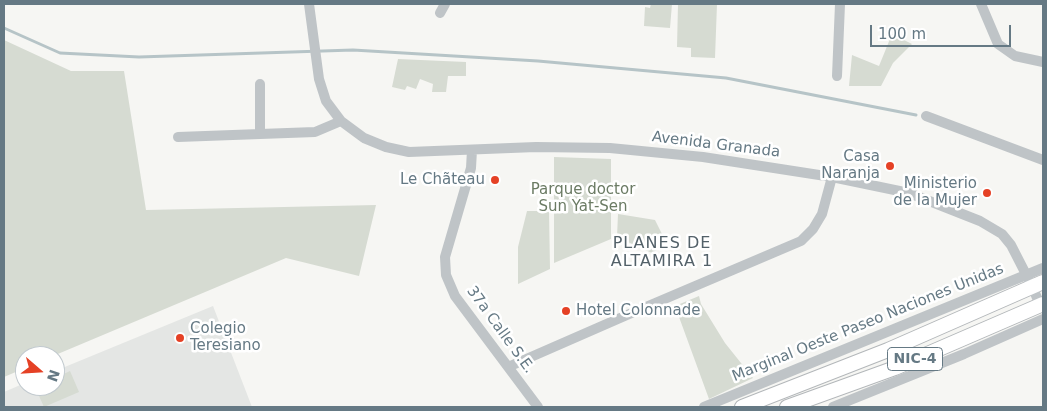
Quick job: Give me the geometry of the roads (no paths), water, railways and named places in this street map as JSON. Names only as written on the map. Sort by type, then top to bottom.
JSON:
[{"type":"highway","name":"NIC-4","points":[[742,407],[888,350],[1034,281]]},
{"type":"highway","name":"NIC-4","points":[[787,407],[894,368],[1042,310]]},
{"type":"street","points":[[178,137],[315,132],[340,122],[326,101],[319,79],[309,4]]},
{"type":"street","points":[[836,76],[840,4]]},
{"type":"street","points":[[981,4],[998,44],[1015,56],[1043,62]]},
{"type":"street","points":[[260,84],[260,134]]},
{"type":"street","points":[[926,116],[1043,160]]},
{"type":"street","name":"Avenida Granada","points":[[340,122],[364,138],[386,147],[409,152],[536,147],[610,148],[703,157],[832,177],[909,193],[980,221],[1002,234],[1034,281],[1042,310]]},
{"type":"street","name":"37a Calle S.E.","points":[[472,150],[471,168],[445,257],[446,275],[455,296],[538,407]]},
{"type":"street","points":[[508,367],[801,241],[813,230],[822,214],[832,177]]},
{"type":"street","name":"Marginal Oeste Paseo Naciones Unidas","points":[[704,407],[1034,281],[1043,268]]},
{"type":"street","points":[[833,407],[964,354],[1042,310]]},
{"type":"street","points":[[776,394],[782,407]]},
{"type":"waterway","points":[[4,28],[60,53],[139,57],[353,50],[538,61],[726,78],[916,115]]},
{"type":"place","name":"Casa Naranja","points":[[890,166]]},
{"type":"place","name":"Le Chãteau","points":[[495,180]]},
{"type":"place","name":"Ministerio de la Mujer","points":[[987,193]]},
{"type":"place","name":"Hotel Colonnade","points":[[566,311]]},
{"type":"place","name":"Colegio Teresiano","points":[[180,338]]},
{"type":"district","name":"PLANES DE ALTAMIRA 1","points":[[662,253]]},
{"type":"park label","name":"Parque doctor Sun Yat-Sen","points":[[583,198]]}]
